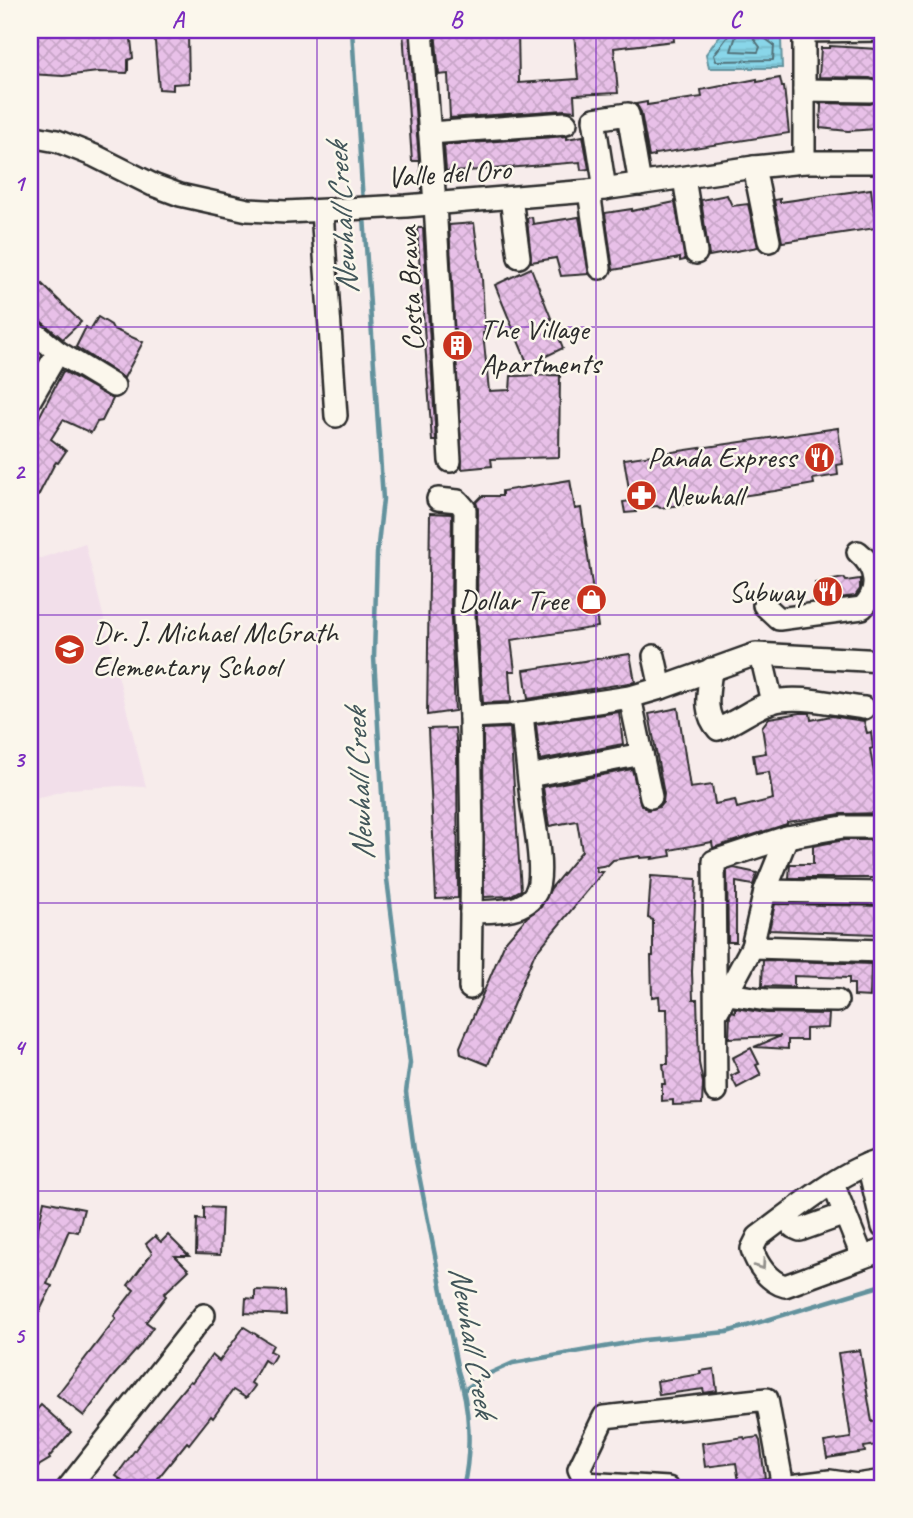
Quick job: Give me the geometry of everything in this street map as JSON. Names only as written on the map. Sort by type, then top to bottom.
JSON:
[{"type":"street","name":"Costa Brava","points":[[422,30],[450,461]]},
{"type":"street","points":[[804,162],[804,31],[883,30]]},
{"type":"street","points":[[804,90],[870,91]]},
{"type":"street","points":[[600,268],[594,118],[628,114],[640,184]]},
{"type":"street","points":[[430,133],[566,123]]},
{"type":"street","name":"Valle del Oro","points":[[30,136],[57,141],[95,156],[153,185],[208,202],[248,210],[326,211],[435,204],[597,190],[804,162],[883,162]]},
{"type":"street","points":[[754,167],[769,241]]},
{"type":"street","points":[[684,178],[696,253]]},
{"type":"street","points":[[511,198],[519,257]]},
{"type":"street","points":[[326,211],[337,416]]},
{"type":"street","points":[[30,329],[58,352],[114,386]]},
{"type":"street","points":[[30,400],[58,352]]},
{"type":"street","points":[[438,499],[458,501],[465,509],[464,618],[470,717],[470,988]]},
{"type":"street","points":[[764,605],[779,619],[862,607],[870,600],[874,586],[873,571],[869,561],[858,552]]},
{"type":"street","points":[[470,717],[522,713],[630,697],[761,655],[883,661]]},
{"type":"street","points":[[761,655],[772,702]]},
{"type":"street","points":[[653,656],[661,688]]},
{"type":"street","points":[[711,669],[707,706],[711,721],[718,729],[736,723],[772,702],[791,699],[863,708]]},
{"type":"street","points":[[630,697],[651,797]]},
{"type":"street","points":[[471,912],[508,910],[521,905],[536,893],[539,878],[538,841],[522,713]]},
{"type":"street","points":[[529,776],[642,754]]},
{"type":"street","points":[[716,1091],[716,1014],[721,993],[714,860],[787,838],[843,827],[883,827]]},
{"type":"street","points":[[721,993],[752,947],[765,891],[787,838]]},
{"type":"street","points":[[765,891],[883,893]]},
{"type":"street","points":[[752,947],[883,951]]},
{"type":"street","points":[[721,993],[766,1000],[837,1001]]},
{"type":"street","points":[[883,1227],[876,1162],[833,1184],[758,1237],[752,1249],[755,1259],[775,1283],[785,1286],[862,1256],[883,1251]]},
{"type":"street","points":[[833,1184],[862,1256]]},
{"type":"street","points":[[788,1216],[793,1227],[800,1230],[845,1214]]},
{"type":"street","points":[[68,1488],[204,1315]]},
{"type":"street","points":[[668,1488],[586,1483],[579,1469],[604,1417],[767,1399],[778,1488],[830,1481],[869,1485]]},
{"type":"shaded area","name":"Dr. J. Michael McGrath Elementary School","points":[[85,543],[146,787],[70,789],[30,800],[30,557],[41,558]]},
{"type":"water","points":[[724,30],[763,30],[781,39],[782,68],[709,68],[706,54]]},
{"type":"building","points":[[38,30],[130,30],[133,58],[128,60],[127,73],[98,72],[63,76],[30,74],[30,33],[38,33]]},
{"type":"building","points":[[154,30],[185,30],[186,36],[188,35],[189,83],[173,84],[173,90],[159,89]]},
{"type":"building","points":[[403,30],[409,30],[419,161],[412,161]]},
{"type":"building","points":[[435,30],[518,30],[519,83],[578,79],[574,33],[578,33],[577,30],[673,30],[674,41],[614,48],[618,93],[574,95],[575,111],[450,118],[448,74],[439,75]]},
{"type":"building","points":[[830,46],[877,49],[879,82],[870,78],[819,77],[821,48]]},
{"type":"building","points":[[780,78],[784,87],[789,133],[649,157],[641,112],[636,104],[647,102],[647,105],[702,97],[701,90],[757,79],[757,82]]},
{"type":"building","points":[[878,101],[876,129],[848,131],[820,128],[821,105],[818,103],[870,104]]},
{"type":"building","points":[[567,136],[567,139],[583,136],[589,169],[581,170],[580,162],[446,171],[444,145]]},
{"type":"building","points":[[871,189],[876,228],[782,242],[774,200],[780,199],[780,202]]},
{"type":"building","points":[[727,195],[732,206],[748,204],[758,247],[709,256],[701,200]]},
{"type":"building","points":[[675,202],[685,260],[680,261],[680,258],[613,270],[605,213],[632,211]]},
{"type":"building","points":[[532,217],[533,224],[579,217],[589,274],[561,276],[556,258],[531,262],[527,218]]},
{"type":"building","points":[[474,223],[482,279],[483,333],[489,391],[510,390],[511,376],[560,375],[559,457],[491,459],[492,466],[462,469],[449,225]]},
{"type":"building","points":[[417,228],[423,228],[436,441],[432,441]]},
{"type":"building","points":[[531,268],[563,348],[528,365],[495,285]]},
{"type":"building","points":[[30,276],[81,322],[63,339],[38,319],[30,316]]},
{"type":"building","points":[[98,317],[113,329],[143,342],[124,378],[76,347],[86,327],[90,330]]},
{"type":"building","points":[[63,371],[113,399],[102,421],[97,422],[91,433],[63,420],[51,439],[66,451],[54,465],[38,496],[30,491],[30,422],[35,425]]},
{"type":"building","points":[[838,428],[843,464],[837,465],[838,475],[813,479],[814,484],[775,491],[636,509],[636,512],[625,513],[623,502],[631,501],[624,459]]},
{"type":"building","points":[[570,480],[575,509],[581,508],[598,627],[511,640],[515,671],[509,671],[511,702],[483,703],[477,618],[476,502],[482,496],[502,496],[502,491]]},
{"type":"building","points":[[430,513],[452,514],[451,618],[455,711],[427,715]]},
{"type":"building","points":[[844,578],[846,581],[860,579],[860,589],[855,596],[814,601],[813,597],[817,597],[815,583]]},
{"type":"building","points":[[630,654],[635,682],[528,699],[524,670]]},
{"type":"building","points":[[678,708],[690,788],[712,785],[715,804],[735,800],[737,808],[773,799],[769,772],[756,774],[753,755],[766,753],[762,727],[769,718],[810,713],[811,720],[831,716],[864,721],[867,733],[871,732],[873,748],[870,749],[875,779],[883,779],[883,813],[841,814],[787,822],[713,848],[712,842],[670,850],[671,856],[652,859],[653,857],[640,856],[613,860],[608,865],[596,867],[597,872],[603,872],[534,955],[488,1065],[461,1054],[460,1047],[505,942],[527,917],[541,907],[551,888],[582,851],[577,821],[549,826],[543,787],[632,769],[641,805],[648,810],[659,807],[664,794],[649,714]]},
{"type":"building","points":[[619,712],[623,744],[540,760],[536,724]]},
{"type":"building","points":[[455,728],[458,898],[436,899],[428,729]]},
{"type":"building","points":[[510,728],[521,890],[510,896],[484,897],[483,729]]},
{"type":"building","points":[[844,840],[871,840],[871,864],[883,865],[883,878],[789,878],[790,864],[813,864],[813,846]]},
{"type":"building","points":[[734,868],[757,873],[753,885],[736,882],[736,942],[728,942],[727,870]]},
{"type":"building","points":[[651,876],[696,879],[692,972],[693,999],[697,999],[702,1104],[673,1105],[673,1100],[662,1101],[662,1084],[665,1084],[663,1064],[668,1064],[667,1009],[660,1009],[659,996],[652,997],[653,920],[648,918]]},
{"type":"building","points":[[775,904],[883,906],[882,924],[877,923],[876,934],[769,930]]},
{"type":"building","points":[[763,960],[871,964],[870,997],[854,996],[854,984],[849,984],[849,978],[794,976],[794,987],[762,986]]},
{"type":"building","points":[[735,1008],[766,1013],[829,1014],[828,1028],[806,1029],[806,1040],[788,1040],[788,1049],[754,1047],[781,1036],[729,1038],[730,1015],[732,1011],[735,1012]]},
{"type":"building","points":[[751,1048],[761,1075],[737,1088],[731,1076],[739,1072],[732,1058]]},
{"type":"building","points":[[44,1201],[84,1209],[78,1232],[69,1230],[47,1284],[52,1286],[30,1331],[30,1230],[37,1233]]},
{"type":"building","points":[[204,1207],[222,1208],[220,1255],[196,1254],[197,1219],[204,1220]]},
{"type":"building","points":[[168,1235],[189,1256],[175,1256],[189,1270],[164,1294],[166,1296],[146,1322],[153,1327],[84,1416],[57,1395],[134,1290],[128,1285],[152,1253],[146,1244],[155,1236],[161,1242]]},
{"type":"building","points":[[255,1290],[285,1291],[286,1315],[245,1313],[246,1298],[255,1299]]},
{"type":"building","points":[[244,1327],[273,1345],[270,1351],[276,1354],[270,1364],[264,1360],[251,1383],[255,1386],[246,1398],[233,1390],[213,1418],[211,1416],[189,1444],[187,1442],[158,1478],[170,1488],[132,1488],[116,1476],[151,1428],[212,1355],[219,1361]]},
{"type":"building","points":[[860,1350],[872,1422],[883,1421],[883,1444],[864,1447],[865,1452],[827,1458],[824,1442],[851,1438],[838,1353]]},
{"type":"building","points":[[714,1369],[717,1391],[704,1393],[703,1389],[659,1395],[657,1381],[701,1374],[700,1371]]},
{"type":"building","points":[[41,1405],[71,1432],[50,1459],[30,1471],[30,1417]]},
{"type":"building","points":[[758,1437],[765,1478],[739,1482],[736,1463],[705,1467],[702,1443]]},
{"type":"waterway","name":"Newhall Creek","points":[[352,30],[363,203]]},
{"type":"waterway","name":"Newhall Creek","points":[[364,216],[383,499],[377,554],[374,657],[387,879],[410,1063],[406,1092],[414,1150],[467,1414],[469,1444],[463,1488]]},
{"type":"waterway","points":[[464,1390],[486,1375],[513,1363],[644,1340],[727,1332],[883,1285]]},
{"type":"place","name":"The Village Apartments","points":[[457,346]]},
{"type":"place","name":"Panda Express","points":[[819,457]]},
{"type":"place","name":"Newhall","points":[[641,495]]},
{"type":"place","name":"Subway","points":[[827,591]]},
{"type":"place","name":"Dollar Tree","points":[[591,600]]},
{"type":"place","name":"Dr. J. Michael McGrath Elementary School","points":[[70,649]]}]
